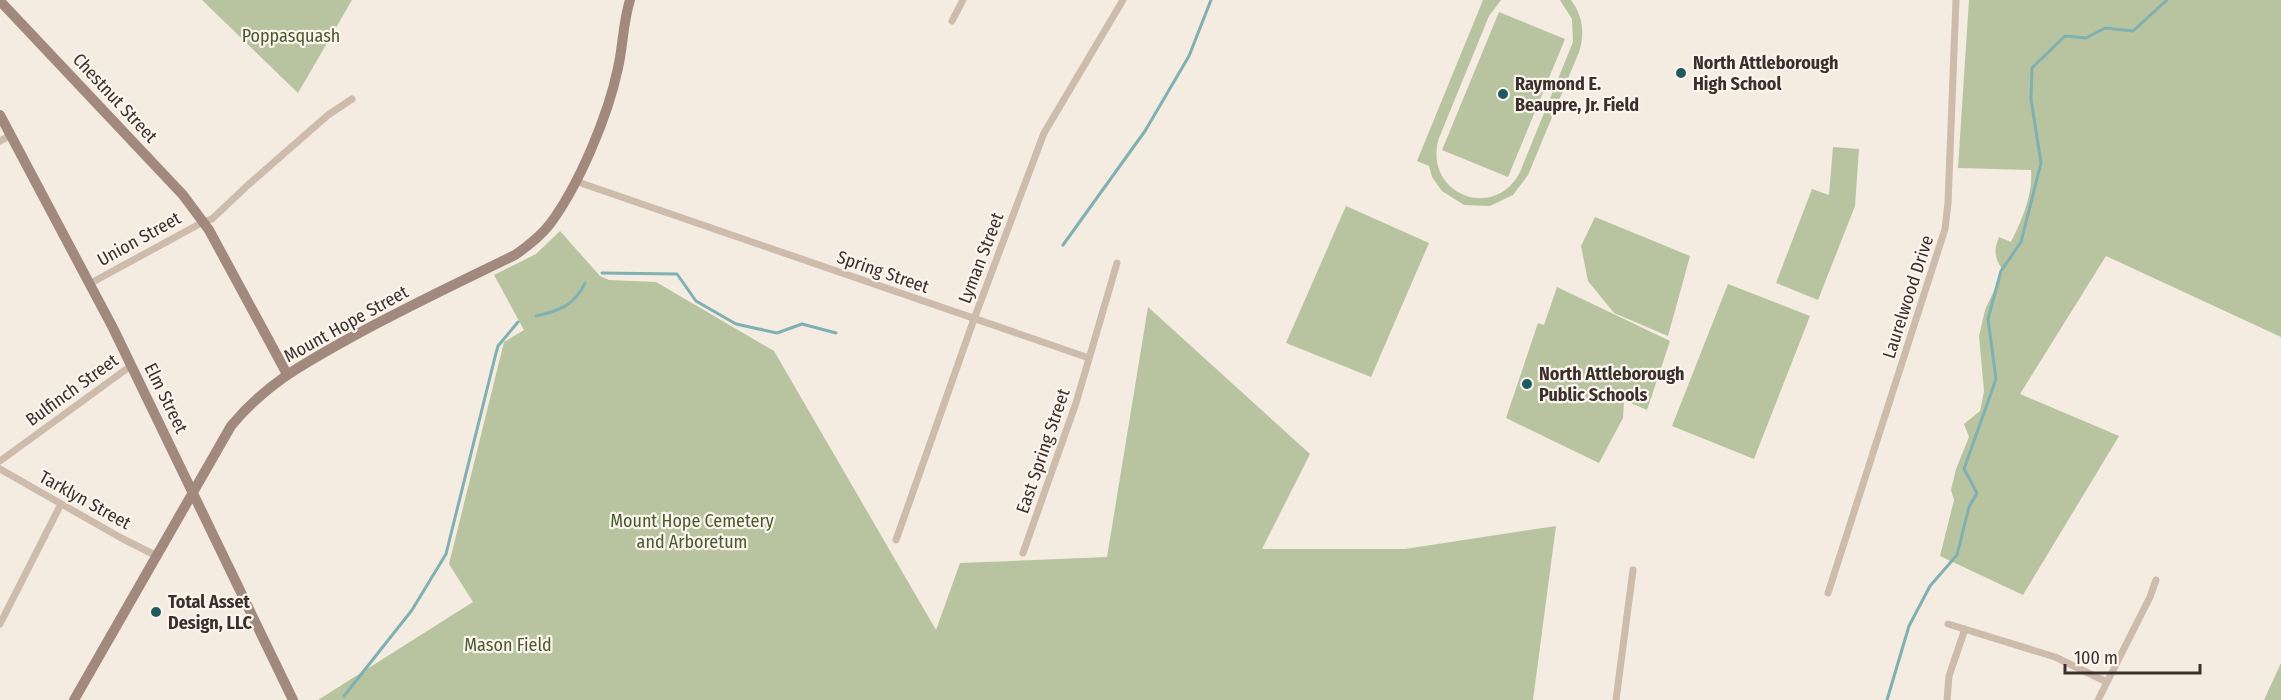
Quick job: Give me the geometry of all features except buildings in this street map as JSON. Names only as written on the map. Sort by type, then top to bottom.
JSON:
[{"type":"street","name":"Mount Hope Street","points":[[74,700],[231,426],[250,404],[287,374],[369,328],[515,255],[533,242],[548,226],[562,207],[575,181],[611,96],[630,0]]},
{"type":"street","points":[[952,21],[963,0]]},
{"type":"street","name":"Lyman Street","points":[[896,540],[974,319],[1044,133],[1124,0]]},
{"type":"street","name":"Laurelwood Drive","points":[[1828,593],[1945,229],[1956,0]]},
{"type":"street","name":"Chestnut Street","points":[[0,1],[183,195],[203,222],[234,273],[287,374]]},
{"type":"street","points":[[203,222],[212,219],[328,115],[352,99]]},
{"type":"street","name":"Elm Street","points":[[0,115],[132,365],[293,700]]},
{"type":"street","points":[[0,141],[10,135]]},
{"type":"street","name":"Spring Street","points":[[575,181],[1089,357]]},
{"type":"street","name":"Union Street","points":[[90,283],[203,222]]},
{"type":"street","points":[[1089,357],[1117,263]]},
{"type":"street","name":"East Spring Street","points":[[1023,553],[1076,403],[1089,357]]},
{"type":"street","name":"Bulfinch Street","points":[[0,461],[132,365]]},
{"type":"street","name":"Tarklyn Street","points":[[0,469],[157,556]]},
{"type":"street","points":[[0,624],[61,504]]},
{"type":"street","points":[[1616,700],[1634,570]]},
{"type":"street","points":[[2098,700],[2150,597],[2156,580]]},
{"type":"street","points":[[1948,624],[2055,657],[2107,682]]},
{"type":"street","points":[[1947,700],[1949,676],[1965,629]]},
{"type":"green space","name":"Poppasquash","points":[[202,0],[352,0],[298,93]]},
{"type":"green space","points":[[1483,0],[1501,0],[1489,16],[1439,138],[1437,157],[1441,174],[1450,186],[1463,195],[1478,198],[1494,196],[1508,187],[1520,172],[1573,42],[1572,19],[1560,0],[1571,0],[1578,12],[1582,32],[1579,52],[1528,175],[1513,195],[1490,206],[1464,205],[1442,191],[1432,177],[1429,166],[1417,161]]},
{"type":"green space","points":[[1969,0],[2281,0],[2281,337],[2106,256],[2020,394],[2119,436],[2023,595],[1940,556],[1954,500],[1951,490],[1956,469],[1969,437],[1964,424],[1980,411],[1984,391],[1979,336],[1985,310],[2003,271],[1997,258],[1996,247],[1999,237],[2011,242],[2026,207],[2031,180],[2031,170],[1958,168]]},
{"type":"green space","name":"Raymond E. Beaupre, Jr. Field","points":[[1499,12],[1565,39],[1508,177],[1442,150]]},
{"type":"green space","points":[[1833,147],[1859,149],[1855,206],[1818,300],[1776,283],[1812,189],[1829,195]]},
{"type":"green space","points":[[1346,206],[1429,243],[1371,377],[1286,343]]},
{"type":"green space","points":[[1595,217],[1690,256],[1668,336],[1614,313],[1588,281],[1581,246]]},
{"type":"green space","name":"Mount Hope Cemetery and Arboretum","points":[[560,231],[600,276],[609,280],[656,282],[774,351],[936,630],[960,563],[1107,557],[1148,307],[1310,454],[1262,549],[1405,549],[1556,526],[1533,700],[318,700],[473,602],[449,564],[504,342],[524,330],[494,275],[536,254]]},
{"type":"green space","points":[[1728,284],[1810,316],[1754,459],[1672,426]]},
{"type":"green space","points":[[1557,287],[1670,341],[1647,410],[1624,400],[1623,418],[1599,463],[1506,418],[1538,323],[1544,325]]},
{"type":"green space","points":[[2281,663],[2281,700],[2264,700]]},
{"type":"waterway","points":[[1063,245],[1145,131],[1189,56],[1211,0]]},
{"type":"waterway","points":[[1887,700],[1909,626],[1930,586],[1957,555],[1969,507],[1977,493],[1964,469],[1996,379],[1988,319],[2001,271],[2021,242],[2041,163],[2031,99],[2032,68],[2065,36],[2086,38],[2105,28],[2133,31],[2167,0]]},
{"type":"waterway","points":[[602,273],[677,274],[696,301],[736,324],[777,333],[802,324],[836,333]]},
{"type":"waterway","points":[[536,316],[552,312],[571,302],[585,283]]},
{"type":"waterway","points":[[344,696],[412,610],[446,554],[498,346],[518,322]]},
{"type":"place","name":"North Attleborough High School","points":[[1681,73]]},
{"type":"place","name":"Raymond E. Beaupre, Jr. Field","points":[[1503,94]]},
{"type":"place","name":"North Attleborough Public Schools","points":[[1527,384]]},
{"type":"place","name":"Total Asset Design, LLC","points":[[156,612]]},
{"type":"park label","name":"Mason Field","points":[[508,645]]}]
